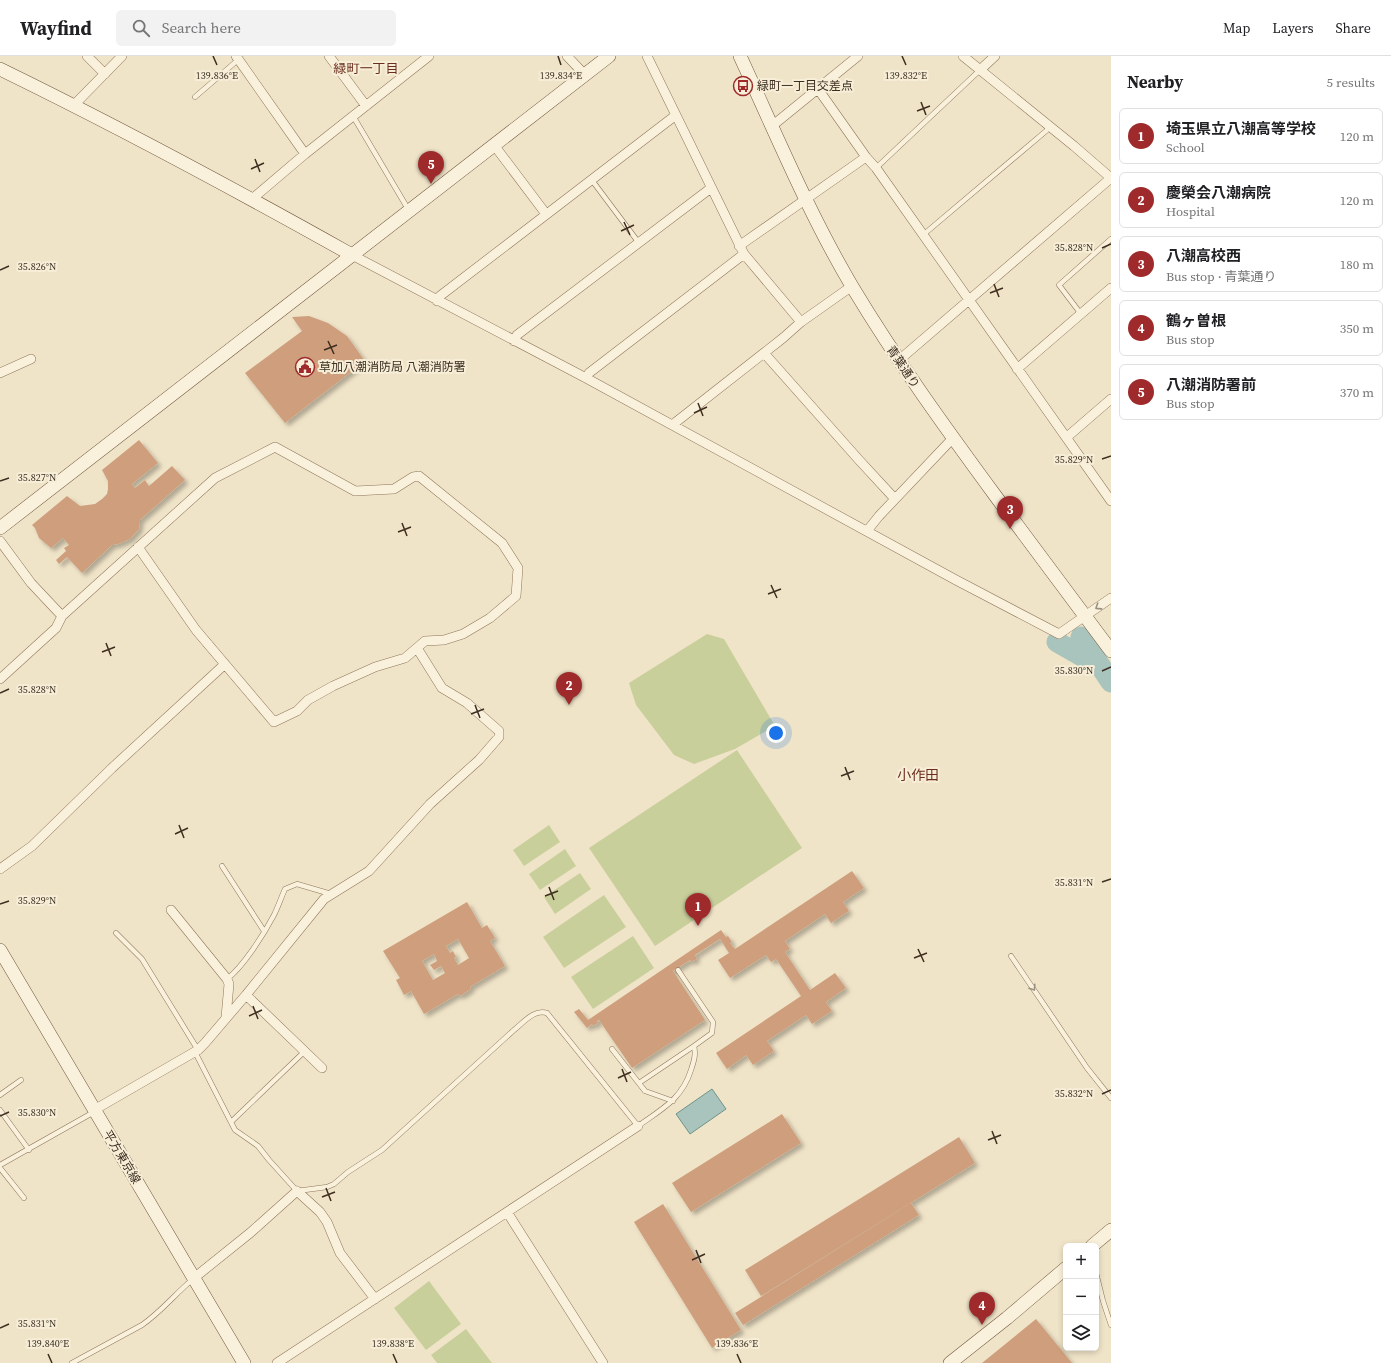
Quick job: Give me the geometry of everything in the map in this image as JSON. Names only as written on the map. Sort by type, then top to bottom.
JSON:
[{"type":"street","points":[[87,56],[105,74]]},
{"type":"street","points":[[74,105],[122,56]]},
{"type":"street","points":[[329,56],[366,106]]},
{"type":"street","points":[[252,199],[305,154],[429,56]]},
{"type":"street","points":[[566,56],[585,75]]},
{"type":"street","points":[[0,528],[609,56]]},
{"type":"street","points":[[647,56],[744,254],[801,322]]},
{"type":"street","name":"青葉通り","points":[[740,56],[805,200],[852,286],[898,361],[953,438],[1111,651]]},
{"type":"street","points":[[772,126],[858,56]]},
{"type":"street","points":[[898,361],[1111,178],[1050,126],[963,56]]},
{"type":"street","points":[[980,70],[995,56]]},
{"type":"street","points":[[237,58],[305,154]]},
{"type":"street","points":[[0,69],[74,105],[252,199],[437,301],[586,378],[1059,634],[1084,615],[1111,598]]},
{"type":"street","points":[[818,89],[876,168],[1111,501]]},
{"type":"street","points":[[437,301],[440,296],[676,115]]},
{"type":"street","points":[[494,145],[546,214]]},
{"type":"street","points":[[740,246],[866,156]]},
{"type":"street","points":[[514,341],[517,335],[711,188]]},
{"type":"street","points":[[586,378],[589,373],[744,254]]},
{"type":"street","points":[[673,425],[801,322],[852,286]]},
{"type":"street","points":[[1018,369],[1111,288]]},
{"type":"street","points":[[764,353],[895,499]]},
{"type":"street","points":[[0,373],[31,359]]},
{"type":"street","points":[[1067,437],[1111,399]]},
{"type":"street","points":[[867,531],[953,438]]},
{"type":"street","points":[[0,679],[56,628],[62,616],[138,547],[215,478],[274,447],[355,491],[394,489],[413,477],[419,476],[502,543],[518,568],[516,596],[490,618],[463,634],[444,640],[425,641],[405,658],[375,667],[333,686],[308,700],[297,711],[274,722],[196,630],[138,547]]},
{"type":"street","points":[[0,541],[31,584],[62,616]]},
{"type":"street","points":[[94,1111],[196,1051],[205,1043],[324,899],[369,871],[430,804],[479,760],[499,737],[499,731],[467,703],[442,688],[417,648]]},
{"type":"street","points":[[0,869],[32,846],[112,768],[225,664]]},
{"type":"street","points":[[171,910],[227,979],[229,984],[226,1018]]},
{"type":"street","name":"平方東京線","points":[[0,950],[244,1363]]},
{"type":"street","points":[[246,995],[322,1068]]},
{"type":"street","points":[[277,1363],[638,1126]]},
{"type":"street","points":[[194,1278],[297,1191],[320,1212],[327,1222],[340,1253],[375,1299]]},
{"type":"street","points":[[507,1212],[603,1363]]},
{"type":"street","points":[[1096,1243],[1111,1230]]},
{"type":"street","points":[[950,1363],[1007,1318],[1063,1271]]},
{"type":"lane","points":[[195,97],[237,58]]},
{"type":"lane","points":[[876,168],[980,70]]},
{"type":"lane","points":[[353,116],[409,210]]},
{"type":"lane","points":[[923,235],[1050,126]]},
{"type":"lane","points":[[591,179],[639,243]]},
{"type":"lane","points":[[1082,314],[1059,285],[1111,239]]},
{"type":"lane","points":[[222,866],[264,931]]},
{"type":"lane","points":[[227,979],[234,974],[243,963],[264,931],[274,915],[285,889],[297,884],[332,894]]},
{"type":"lane","points":[[116,933],[142,959],[196,1051],[235,1130],[258,1146],[297,1191],[327,1187],[334,1184],[348,1172],[382,1150],[514,1030],[535,1013],[542,1011],[547,1013],[638,1126],[673,1101],[687,1082],[696,1056],[694,1046]]},
{"type":"lane","points":[[1011,956],[1087,1068],[1111,1098]]},
{"type":"lane","points":[[639,1083],[712,1033],[713,1022],[678,970]]},
{"type":"lane","points":[[612,1049],[645,1091],[673,1101]]},
{"type":"lane","points":[[231,1122],[305,1051]]},
{"type":"lane","points":[[0,1095],[21,1080]]},
{"type":"lane","points":[[0,1110],[29,1150]]},
{"type":"lane","points":[[24,1198],[0,1166],[94,1111]]},
{"type":"lane","points":[[72,1363],[142,1325],[152,1318],[178,1291],[194,1278]]},
{"type":"lane","points":[[1098,1279],[1111,1325]]},
{"type":"green space","points":[[707,634],[724,639],[775,726],[735,749],[694,764],[674,755],[636,705],[629,683]]},
{"type":"green space","points":[[737,750],[802,848],[655,946],[589,848]]},
{"type":"green space","points":[[549,825],[560,842],[524,866],[513,850]]},
{"type":"green space","points":[[565,849],[576,866],[540,890],[529,874]]},
{"type":"green space","points":[[580,873],[591,889],[555,914],[544,897]]},
{"type":"green space","points":[[604,895],[626,927],[564,968],[543,937]]},
{"type":"green space","points":[[633,936],[654,968],[593,1009],[571,977]]},
{"type":"green space","points":[[429,1281],[461,1324],[426,1350],[394,1308]]},
{"type":"green space","points":[[466,1329],[492,1363],[437,1363],[431,1355]]},
{"type":"water","points":[[712,1089],[726,1109],[690,1134],[676,1114]]},
{"type":"building","name":"草加八潮消防局 八潮消防署","points":[[309,316],[328,323],[347,336],[365,361],[285,423],[245,373],[302,331],[292,317]]},
{"type":"building","points":[[139,440],[158,463],[132,484],[135,488],[145,480],[149,486],[172,466],[185,480],[140,520],[139,529],[130,539],[112,545],[82,573],[67,557],[59,564],[56,560],[66,551],[64,548],[69,545],[63,538],[51,548],[39,538],[35,528],[32,525],[67,496],[80,506],[95,504],[102,499],[107,494],[108,481],[102,470]]},
{"type":"building","points":[[852,871],[864,888],[843,902],[849,911],[831,923],[825,914],[785,941],[790,949],[785,952],[810,990],[835,973],[846,988],[826,1002],[832,1011],[812,1024],[806,1015],[767,1041],[774,1051],[753,1065],[746,1055],[727,1069],[716,1053],[801,996],[776,959],[771,962],[766,955],[730,978],[718,960],[729,953],[720,939],[695,955],[697,959],[691,962],[690,960],[673,971],[705,1020],[632,1068],[599,1020],[597,1021],[598,1023],[593,1026],[592,1024],[587,1028],[574,1012],[579,1009],[588,1020],[721,930],[726,937],[728,936],[732,942],[730,943],[735,949]]},
{"type":"building","points":[[467,902],[482,928],[487,925],[495,938],[490,941],[505,966],[470,987],[471,989],[460,996],[458,994],[424,1014],[411,991],[404,995],[396,980],[400,978],[383,951]],"holes":[[[458,939],[469,958],[458,965],[454,958],[456,957],[453,951],[450,953],[446,946]],[[434,954],[437,961],[430,965],[434,970],[441,966],[445,973],[433,980],[422,961]]]},
{"type":"building","points":[[782,1114],[801,1143],[691,1212],[672,1183]]},
{"type":"building","points":[[959,1137],[975,1163],[761,1296],[745,1270]]},
{"type":"building","points":[[911,1203],[919,1215],[743,1325],[735,1313]]},
{"type":"building","points":[[663,1204],[741,1330],[712,1348],[634,1222]]},
{"type":"building","points":[[1036,1319],[1072,1363],[982,1363]]},
{"type":"waterway","points":[[1081,637],[1111,682]]},
{"type":"waterway","points":[[1057,642],[1099,666]]},
{"type":"place","name":"緑町一丁目交差点","points":[[743,86]]},
{"type":"place","name":"八潮消防署前","points":[[431,184]]},
{"type":"place","name":"草加八潮消防局 八潮消防署","points":[[305,367]]},
{"type":"place","name":"八潮高校西","points":[[1010,529]]},
{"type":"place","name":"慶榮会八潮病院","points":[[569,705]]},
{"type":"place","name":"埼玉県立八潮高等学校","points":[[698,926]]},
{"type":"place","name":"鶴ヶ曽根","points":[[982,1325]]},
{"type":"district","name":"緑町一丁目","points":[[366,68]]},
{"type":"district","name":"小作田","points":[[918,775]]}]
